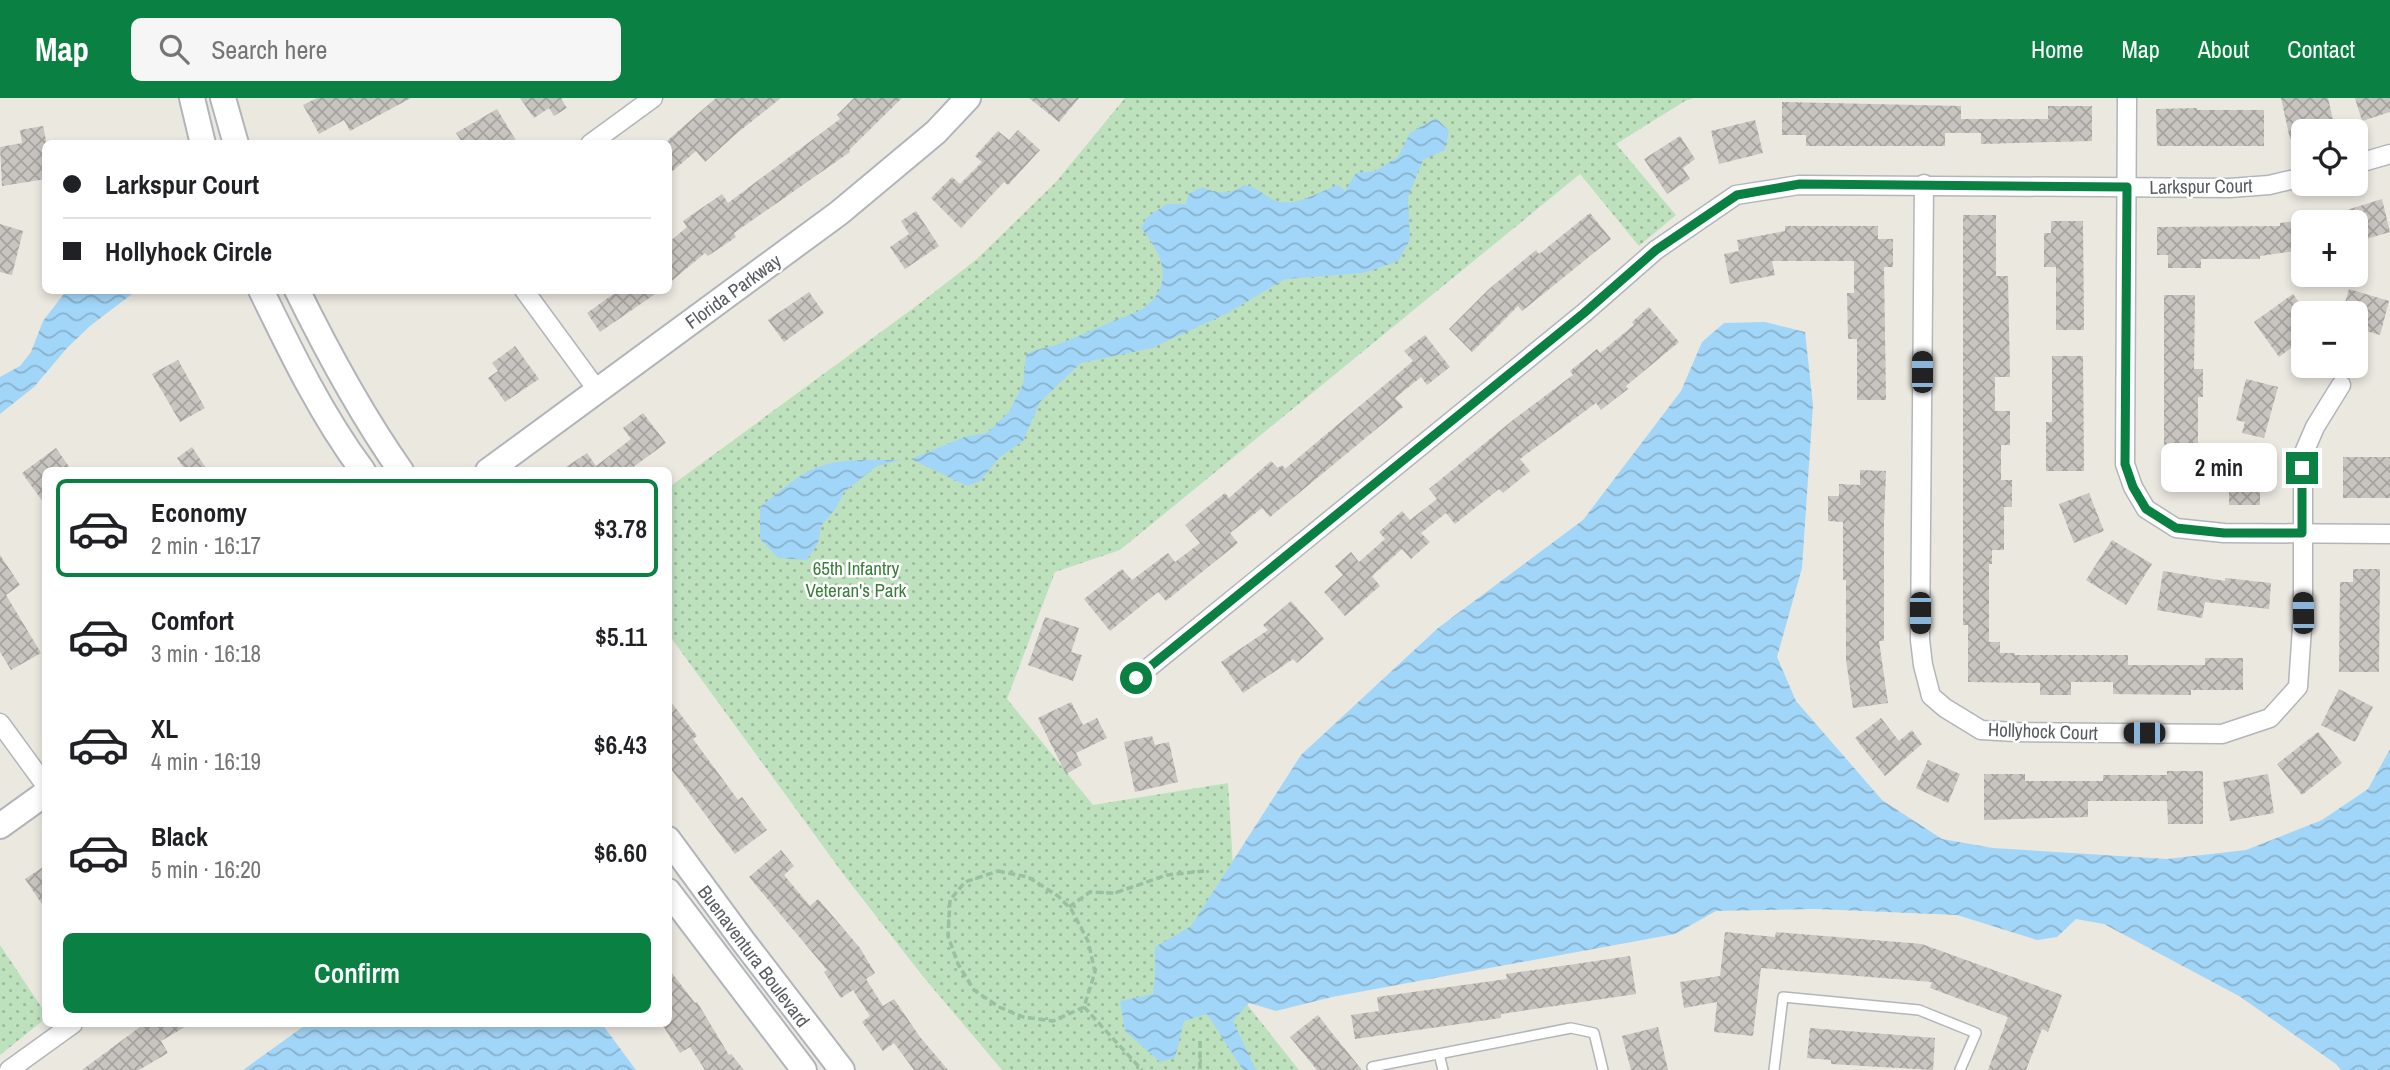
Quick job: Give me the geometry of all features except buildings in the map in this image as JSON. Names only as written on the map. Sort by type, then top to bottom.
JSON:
[{"type":"main road","points":[[192,98],[202,140]]},
{"type":"main road","points":[[223,98],[235,140]]},
{"type":"main road","name":"Florida Parkway","points":[[494,467],[839,213],[936,132],[968,98]]},
{"type":"main road","points":[[263,294],[284,338],[345,447],[359,467]]},
{"type":"main road","points":[[299,294],[377,436],[398,467]]},
{"type":"main road","points":[[0,826],[42,796]]},
{"type":"main road","name":"Buenaventura Boulevard","points":[[672,844],[842,1070]]},
{"type":"main road","name":"Buenaventura Boulevard","points":[[672,896],[804,1070]]},
{"type":"street","points":[[595,140],[653,98]]},
{"type":"street","points":[[2127,98],[2125,464],[2133,487],[2146,509],[2176,528],[2224,533],[2390,534]]},
{"type":"street","points":[[2368,160],[2390,154]]},
{"type":"street","name":"Larkspur Court","points":[[1136,678],[1552,339],[1656,250],[1737,195],[1800,184],[2230,188],[2269,185],[2291,180]]},
{"type":"street","name":"Hollyhock Court","points":[[1924,184],[1920,640],[1931,696],[1981,730],[2015,733],[2222,734],[2270,719],[2298,687],[2303,613],[2303,455],[2315,427],[2341,385]]},
{"type":"street","points":[[527,294],[598,391]]},
{"type":"street","points":[[0,723],[42,781]]},
{"type":"street","points":[[9,1070],[69,1027]]},
{"type":"lane","points":[[1774,1070],[1783,997],[1919,1010],[1976,1033],[1960,1070]]},
{"type":"lane","points":[[1372,1067],[1571,1028],[1594,1033],[1603,1070]]},
{"type":"lane","points":[[1439,1054],[1443,1070]]},
{"type":"path","points":[[998,871],[1028,877],[1059,896],[1069,907],[1088,941],[1095,972],[1084,1007],[1053,1021],[1023,1017],[999,1007],[974,990],[958,964],[948,936],[950,900],[965,882],[998,871]]},
{"type":"path","points":[[1069,907],[1090,892],[1115,893],[1167,875],[1204,871]]},
{"type":"path","points":[[1084,1007],[1142,1070]]},
{"type":"path","points":[[1200,1041],[1200,1070]]},
{"type":"green space","name":"65th Infantry Veteran's Park","points":[[1125,98],[1694,98],[1616,144],[1676,215],[1639,246],[1580,174],[1120,550],[1055,572],[1007,699],[1093,805],[1228,783],[1241,997],[1299,1070],[1002,1070],[921,974],[844,875],[672,639],[672,485],[977,259],[1056,182]]},
{"type":"green space","points":[[0,945],[42,1008],[42,1021],[0,1055]]},
{"type":"water","points":[[1436,118],[1449,131],[1445,150],[1423,160],[1408,197],[1410,240],[1398,261],[1364,273],[1285,279],[1228,313],[1152,348],[1081,363],[1040,402],[1023,441],[1000,457],[980,481],[967,486],[911,459],[964,437],[987,433],[1009,412],[1023,384],[1026,355],[1137,312],[1155,298],[1163,278],[1162,268],[1154,247],[1141,228],[1147,217],[1167,204],[1186,204],[1188,194],[1202,187],[1223,192],[1234,191],[1244,185],[1282,202],[1298,201],[1338,185],[1345,191],[1356,173],[1375,171],[1398,157],[1410,133]]},
{"type":"water","points":[[132,294],[90,326],[34,387],[0,414],[0,377],[20,366],[31,352],[43,321],[63,295]]},
{"type":"water","points":[[1765,322],[1805,332],[1813,405],[1802,568],[1777,657],[1796,701],[1882,800],[1942,839],[1993,848],[2167,859],[2246,850],[2322,820],[2368,789],[2390,749],[2390,1070],[2341,1070],[2239,996],[2104,924],[2076,919],[2057,937],[2037,940],[1957,915],[1816,909],[1716,911],[1675,934],[1332,997],[1276,1011],[1249,1003],[1233,1021],[1256,1070],[1243,1070],[1207,1014],[1184,1021],[1175,1058],[1160,1062],[1125,1031],[1120,1001],[1153,994],[1155,947],[1191,926],[1301,755],[1438,628],[1583,520],[1681,391],[1702,342],[1724,323]]},
{"type":"water","points":[[901,460],[877,466],[844,492],[836,508],[821,526],[818,543],[807,560],[778,558],[760,539],[760,507],[807,472],[842,461]]},
{"type":"water","points":[[303,1027],[604,1027],[636,1070],[243,1070]]},
{"type":"route","points":[[1136,678],[1584,313],[1656,250],[1737,195],[1800,184],[2127,187],[2125,464],[2133,487],[2146,509],[2176,528],[2224,533],[2302,533],[2302,468]]}]
